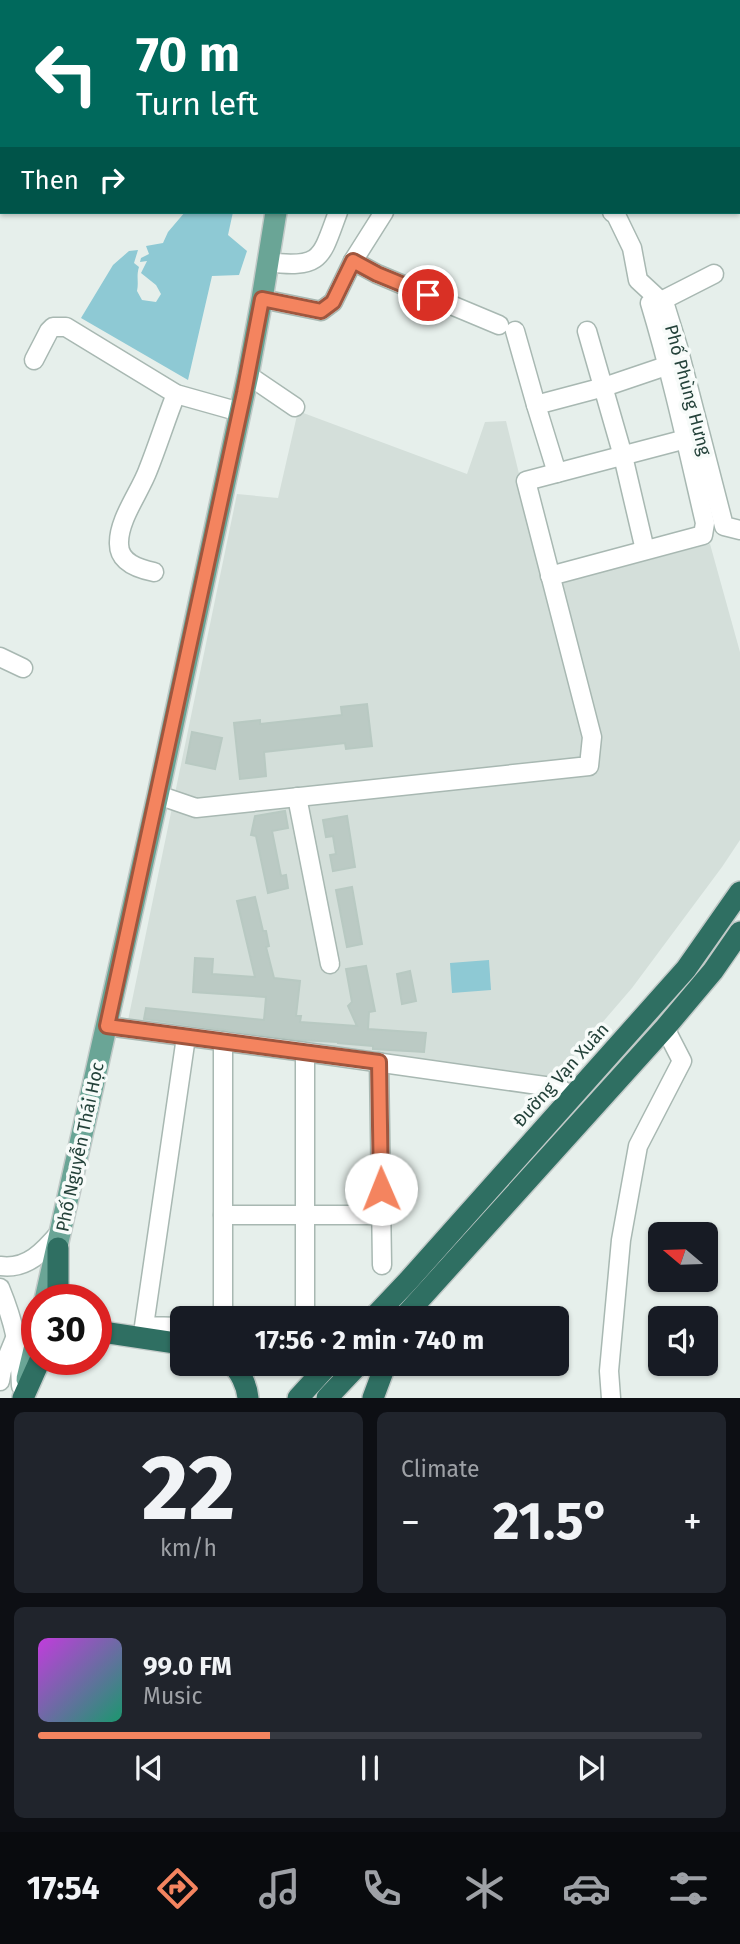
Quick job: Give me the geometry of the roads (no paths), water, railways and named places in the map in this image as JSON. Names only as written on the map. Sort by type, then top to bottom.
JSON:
[{"type":"highway","name":"Đường Vạn Xuân","points":[[408,1281],[685,969],[740,892]]},
{"type":"highway","points":[[414,1306],[665,1027],[713,971],[740,932]]},
{"type":"highway","points":[[58,1284],[60,1239]]},
{"type":"highway","points":[[425,1306],[473,1240]]},
{"type":"highway","points":[[377,1306],[408,1281]]},
{"type":"highway","points":[[384,1306],[408,1281]]},
{"type":"highway","points":[[112,1333],[170,1342]]},
{"type":"highway","points":[[22,1398],[33,1375]]},
{"type":"highway","points":[[239,1376],[248,1398]]},
{"type":"highway","points":[[298,1398],[318,1376]]},
{"type":"highway","points":[[327,1398],[348,1376]]},
{"type":"highway","points":[[373,1398],[381,1376]]},
{"type":"main road","name":"Phố Nguyễn Thái Học","points":[[50,1284],[240,412],[276,214]]},
{"type":"main road","points":[[22,1398],[24,1375]]},
{"type":"street","points":[[267,262],[291,265],[311,261],[323,252],[337,214]]},
{"type":"street","points":[[262,299],[321,311],[333,302],[353,261],[383,214]]},
{"type":"street","name":"Phố Phùng Hưng","points":[[615,214],[632,248],[638,280],[655,302],[665,304],[724,526],[740,530]]},
{"type":"street","points":[[353,261],[377,274],[507,328],[536,405],[557,473]]},
{"type":"street","points":[[550,576],[703,534],[705,523],[655,302],[714,274]]},
{"type":"street","points":[[34,360],[53,327],[66,327],[176,394],[240,412]]},
{"type":"street","points":[[587,331],[623,456],[645,550]]},
{"type":"street","points":[[536,405],[604,387],[669,365]]},
{"type":"street","points":[[248,374],[295,407]]},
{"type":"street","points":[[154,572],[136,568],[126,561],[119,544],[124,521],[149,468],[176,394]]},
{"type":"street","points":[[158,794],[196,808],[589,766],[592,737],[526,481],[686,439]]},
{"type":"street","points":[[0,657],[23,668]]},
{"type":"street","points":[[297,797],[330,964]]},
{"type":"street","points":[[107,1026],[559,1088],[572,1097]]},
{"type":"street","points":[[611,1398],[609,1371],[621,1240],[638,1146],[682,1061],[665,1027]]},
{"type":"street","points":[[170,1327],[144,1326],[186,1037]]},
{"type":"street","points":[[223,1041],[223,1306]]},
{"type":"street","points":[[305,1052],[305,1306]]},
{"type":"street","points":[[379,1062],[382,1265]]},
{"type":"street","points":[[223,1215],[381,1215]]},
{"type":"street","points":[[0,1266],[27,1264],[60,1239]]},
{"type":"street","points":[[0,1288],[21,1329]]},
{"type":"street","points":[[0,1381],[2,1370],[21,1344]]},
{"type":"water","points":[[183,214],[233,214],[228,235],[247,251],[239,275],[212,276],[188,380],[81,318],[113,265],[129,251],[138,250],[134,263],[139,267],[137,291],[142,300],[156,302],[161,294],[156,285],[141,273],[147,261],[140,262],[141,258],[149,254],[146,246],[163,243],[168,232]]},
{"type":"water","points":[[489,960],[491,990],[452,993],[450,963]]}]
